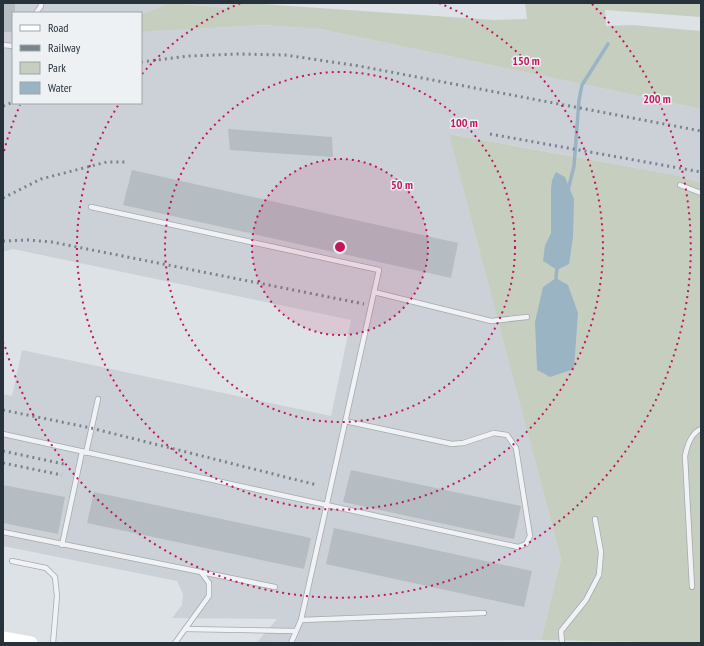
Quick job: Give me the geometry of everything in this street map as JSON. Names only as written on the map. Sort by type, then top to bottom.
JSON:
[{"type":"street","points":[[3,638],[31,643]]},
{"type":"lane","points":[[37,12],[41,6],[41,3]]},
{"type":"lane","points":[[680,185],[701,193]]},
{"type":"lane","points":[[92,207],[379,270],[301,620],[291,643]]},
{"type":"lane","points":[[374,292],[491,321],[527,317]]},
{"type":"lane","points":[[62,545],[98,400]]},
{"type":"lane","points":[[3,434],[518,547],[526,544],[530,536],[516,448],[507,435],[494,433],[463,443],[452,444],[345,421]]},
{"type":"lane","points":[[692,587],[685,456],[687,447],[696,431],[701,428]]},
{"type":"lane","points":[[562,643],[561,631],[586,600],[599,575],[601,552],[595,519]]},
{"type":"lane","points":[[3,532],[275,587]]},
{"type":"lane","points":[[12,561],[46,568],[55,577],[57,596],[54,643]]},
{"type":"lane","points":[[175,643],[209,596],[209,583],[201,572]]},
{"type":"lane","points":[[301,620],[484,613]]},
{"type":"lane","points":[[186,629],[295,631]]},
{"type":"shaded area","points":[[3,3],[169,3],[142,15],[142,12],[12,12],[12,104],[142,104],[142,32],[265,25],[320,29],[701,109],[701,183],[675,175],[450,134],[561,559],[541,640],[257,642],[277,619],[172,618],[182,605],[183,594],[177,581],[3,546],[3,394],[12,396],[22,350],[331,416],[351,320],[13,249],[3,252]]},
{"type":"shaded area","points":[[175,3],[229,3],[228,8]]},
{"type":"green space","points":[[169,3],[228,8],[229,3],[247,3],[494,20],[527,19],[525,3],[701,3],[701,17],[605,10],[606,26],[632,25],[701,31],[701,109],[320,29],[265,25],[142,32],[142,15]]},
{"type":"green space","points":[[449,134],[675,175],[701,183],[701,643],[541,640],[561,559]],"holes":[[[551,190],[557,270],[545,245],[551,233]]]},
{"type":"water","points":[[556,172],[565,177],[574,199],[573,237],[569,264],[557,270],[543,261],[545,245],[551,233],[551,190],[552,180]]},
{"type":"water","points":[[556,278],[568,285],[578,313],[574,369],[550,377],[537,370],[535,322],[543,287]]},
{"type":"building","points":[[3,3],[15,3],[15,12],[12,12],[12,32],[3,32]]},
{"type":"building","points":[[228,129],[332,137],[333,157],[230,150]]},
{"type":"building","points":[[132,170],[458,243],[451,278],[123,205]]},
{"type":"building","points":[[351,470],[521,506],[514,539],[343,502]]},
{"type":"building","points":[[3,485],[65,497],[58,534],[3,523]]},
{"type":"building","points":[[94,492],[311,538],[304,569],[87,523]]},
{"type":"building","points":[[334,528],[532,571],[524,607],[326,564]]},
{"type":"waterway","points":[[568,190],[574,166],[579,100],[582,85],[608,44]]},
{"type":"waterway","points":[[556,278],[557,267]]},
{"type":"railway","points":[[142,62],[188,56],[238,54],[285,55],[359,66],[701,131]]},
{"type":"railway","points":[[3,106],[12,102]]},
{"type":"railway","points":[[490,134],[701,172]]},
{"type":"railway","points":[[3,198],[41,179],[107,162],[127,162]]},
{"type":"railway","points":[[3,241],[28,240],[52,242],[364,304]]},
{"type":"railway","points":[[3,410],[91,428],[317,485]]},
{"type":"railway","points":[[3,451],[64,464]]},
{"type":"railway","points":[[3,463],[62,475]]}]
